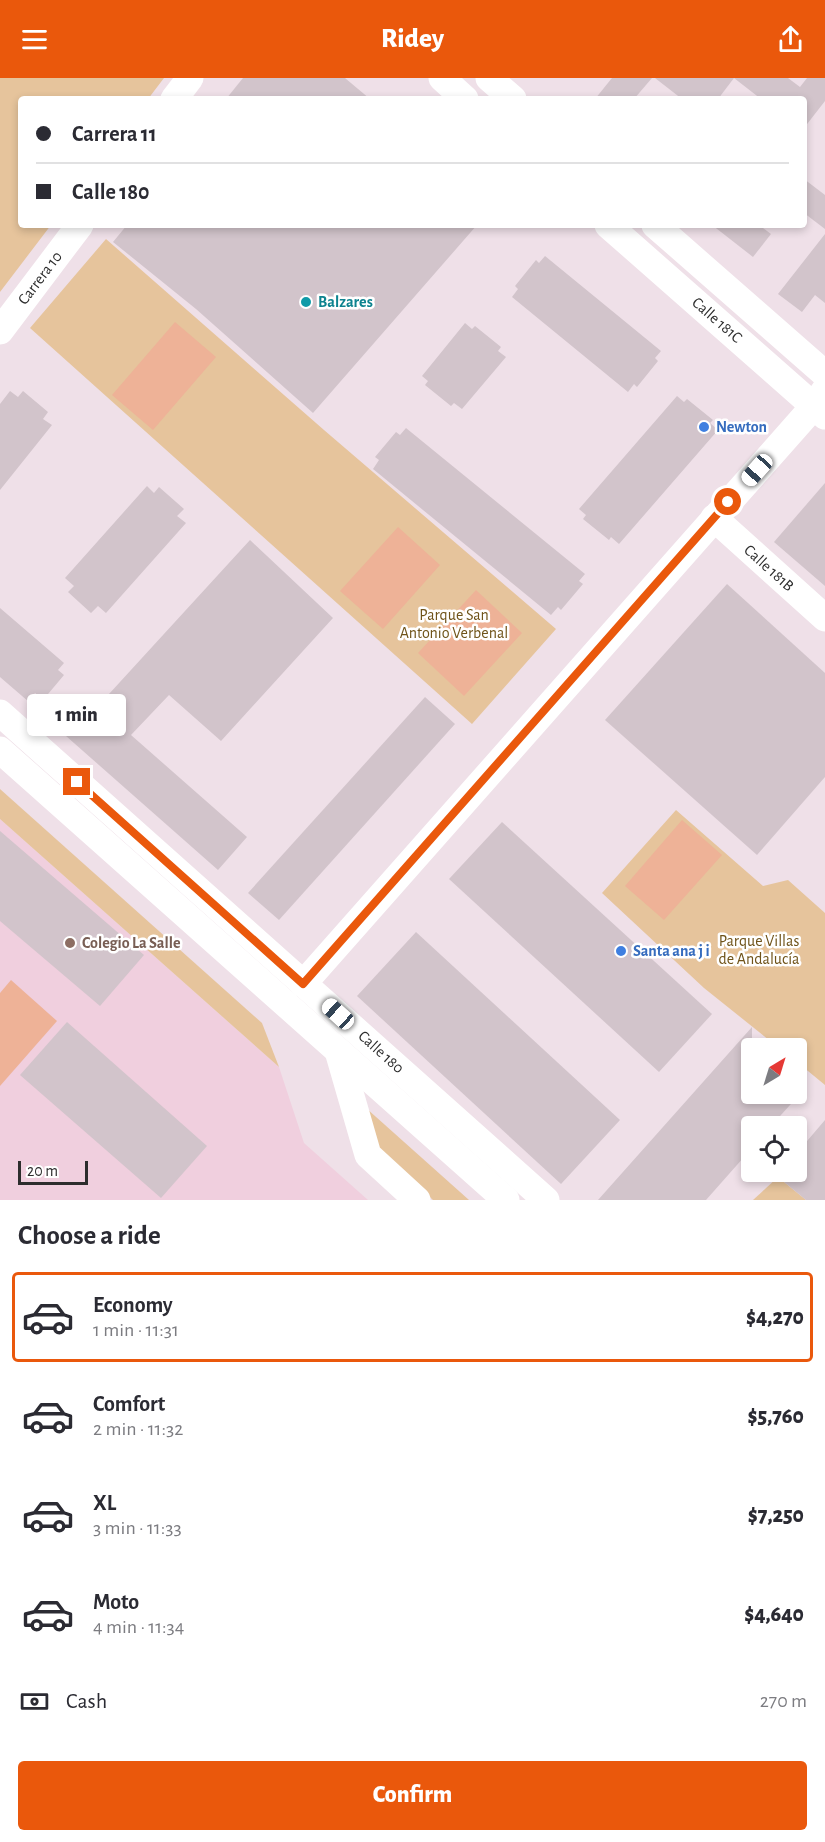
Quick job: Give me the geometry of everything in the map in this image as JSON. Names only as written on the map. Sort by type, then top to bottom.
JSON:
[{"type":"street","points":[[176,96],[190,78]]},
{"type":"street","points":[[441,78],[462,96]]},
{"type":"street","points":[[489,78],[510,96]]},
{"type":"street","name":"Carrera 10","points":[[0,331],[78,228]]},
{"type":"street","name":"Calle 181C","points":[[612,228],[821,404]]},
{"type":"street","name":"Calle 181C","points":[[659,228],[825,375]]},
{"type":"street","points":[[303,984],[714,518],[821,404]]},
{"type":"street","name":"Calle 181B","points":[[714,518],[825,618]]},
{"type":"street","name":"Calle 180","points":[[0,713],[546,1200]]},
{"type":"street","name":"Calle 180","points":[[0,750],[506,1200]]},
{"type":"street","points":[[338,1051],[368,1155],[417,1200]]},
{"type":"shaded area","name":"Colegio La Salle","points":[[0,819],[279,1067],[304,1143],[368,1200],[0,1200]]},
{"type":"green space","points":[[0,78],[164,78],[150,96],[18,96],[18,228],[49,228],[0,292]]},
{"type":"green space","name":"Parque San Antonio Verbenal","points":[[106,239],[556,629],[472,724],[30,328]]},
{"type":"green space","points":[[175,322],[216,357],[153,430],[112,395]]},
{"type":"green space","points":[[398,527],[440,565],[383,629],[340,591]]},
{"type":"green space","points":[[476,590],[522,633],[464,696],[418,653]]},
{"type":"green space","points":[[0,789],[262,1023],[279,1067],[0,819]]},
{"type":"green space","name":"Parque Villas de Andalucía","points":[[676,810],[763,886],[788,880],[825,913],[825,1085],[807,1070],[807,1038],[766,1038],[704,988],[602,893]]},
{"type":"green space","points":[[682,820],[722,855],[664,920],[625,886]]},
{"type":"green space","points":[[11,980],[57,1021],[0,1086],[0,993]]},
{"type":"green space","points":[[366,1108],[469,1200],[433,1200],[376,1147]]},
{"type":"green space","points":[[773,1182],[784,1182],[806,1200],[753,1200]]},
{"type":"building","points":[[243,78],[345,78],[366,96],[228,96]]},
{"type":"building","points":[[612,78],[652,78],[637,96],[597,96]]},
{"type":"building","points":[[655,78],[734,78],[720,96],[678,96]]},
{"type":"building","points":[[734,78],[788,78],[800,87],[807,78],[825,78],[825,101],[807,124],[807,96],[757,96]]},
{"type":"building","points":[[807,181],[825,195],[825,229],[807,215]]},
{"type":"building","points":[[125,228],[474,228],[313,413],[196,309],[113,242]]},
{"type":"building","points":[[716,228],[763,228],[771,234],[753,257]]},
{"type":"building","points":[[825,234],[825,303],[815,295],[802,312],[778,294]]},
{"type":"building","points":[[545,256],[661,351],[655,358],[658,361],[637,387],[634,384],[628,392],[512,297],[518,289],[515,286],[536,260],[539,263]]},
{"type":"building","points":[[465,323],[472,329],[475,326],[501,347],[498,351],[506,357],[462,409],[454,403],[451,406],[425,385],[428,381],[422,376]]},
{"type":"building","points":[[10,391],[18,397],[23,391],[48,412],[43,419],[52,425],[0,490],[0,404]]},
{"type":"building","points":[[677,396],[684,402],[687,399],[713,420],[710,423],[718,430],[619,544],[611,537],[609,540],[583,519],[586,515],[579,509]]},
{"type":"building","points":[[406,428],[585,574],[579,581],[583,584],[561,610],[558,607],[551,615],[373,469],[379,460],[375,457],[396,432],[400,435]]},
{"type":"building","points":[[825,483],[825,586],[774,542]]},
{"type":"building","points":[[147,486],[154,493],[159,487],[184,509],[177,516],[186,523],[106,613],[98,606],[91,613],[68,592],[74,586],[65,578]]},
{"type":"building","points":[[250,540],[333,618],[221,741],[169,695],[131,735],[247,837],[218,870],[66,736],[94,703],[98,706]]},
{"type":"building","points":[[727,584],[825,673],[825,777],[757,855],[605,720]]},
{"type":"building","points":[[0,608],[64,663],[58,670],[64,675],[43,700],[35,693],[29,702],[0,677]]},
{"type":"building","points":[[425,697],[455,724],[279,920],[248,893]]},
{"type":"building","points":[[502,822],[712,1014],[659,1072],[449,879]]},
{"type":"building","points":[[0,831],[144,955],[100,1006],[0,921]]},
{"type":"building","points":[[416,932],[620,1120],[561,1184],[357,996]]},
{"type":"building","points":[[67,1022],[207,1146],[161,1198],[20,1075]]},
{"type":"building","points":[[752,1027],[752,1038],[742,1038]]},
{"type":"building","points":[[741,1039],[741,1104],[791,1104],[780,1116],[741,1116],[741,1160],[706,1200],[598,1200]]},
{"type":"building","points":[[825,1120],[825,1200],[806,1200],[784,1182],[807,1182],[807,1141]]},
{"type":"place","name":"Balzares","points":[[306,302]]},
{"type":"place","name":"Newton","points":[[704,427]]},
{"type":"place","name":"Colegio La Salle","points":[[70,943]]},
{"type":"place","name":"Santa ana j i","points":[[621,951]]},
{"type":"route","points":[[77,782],[303,984],[728,502]]}]
